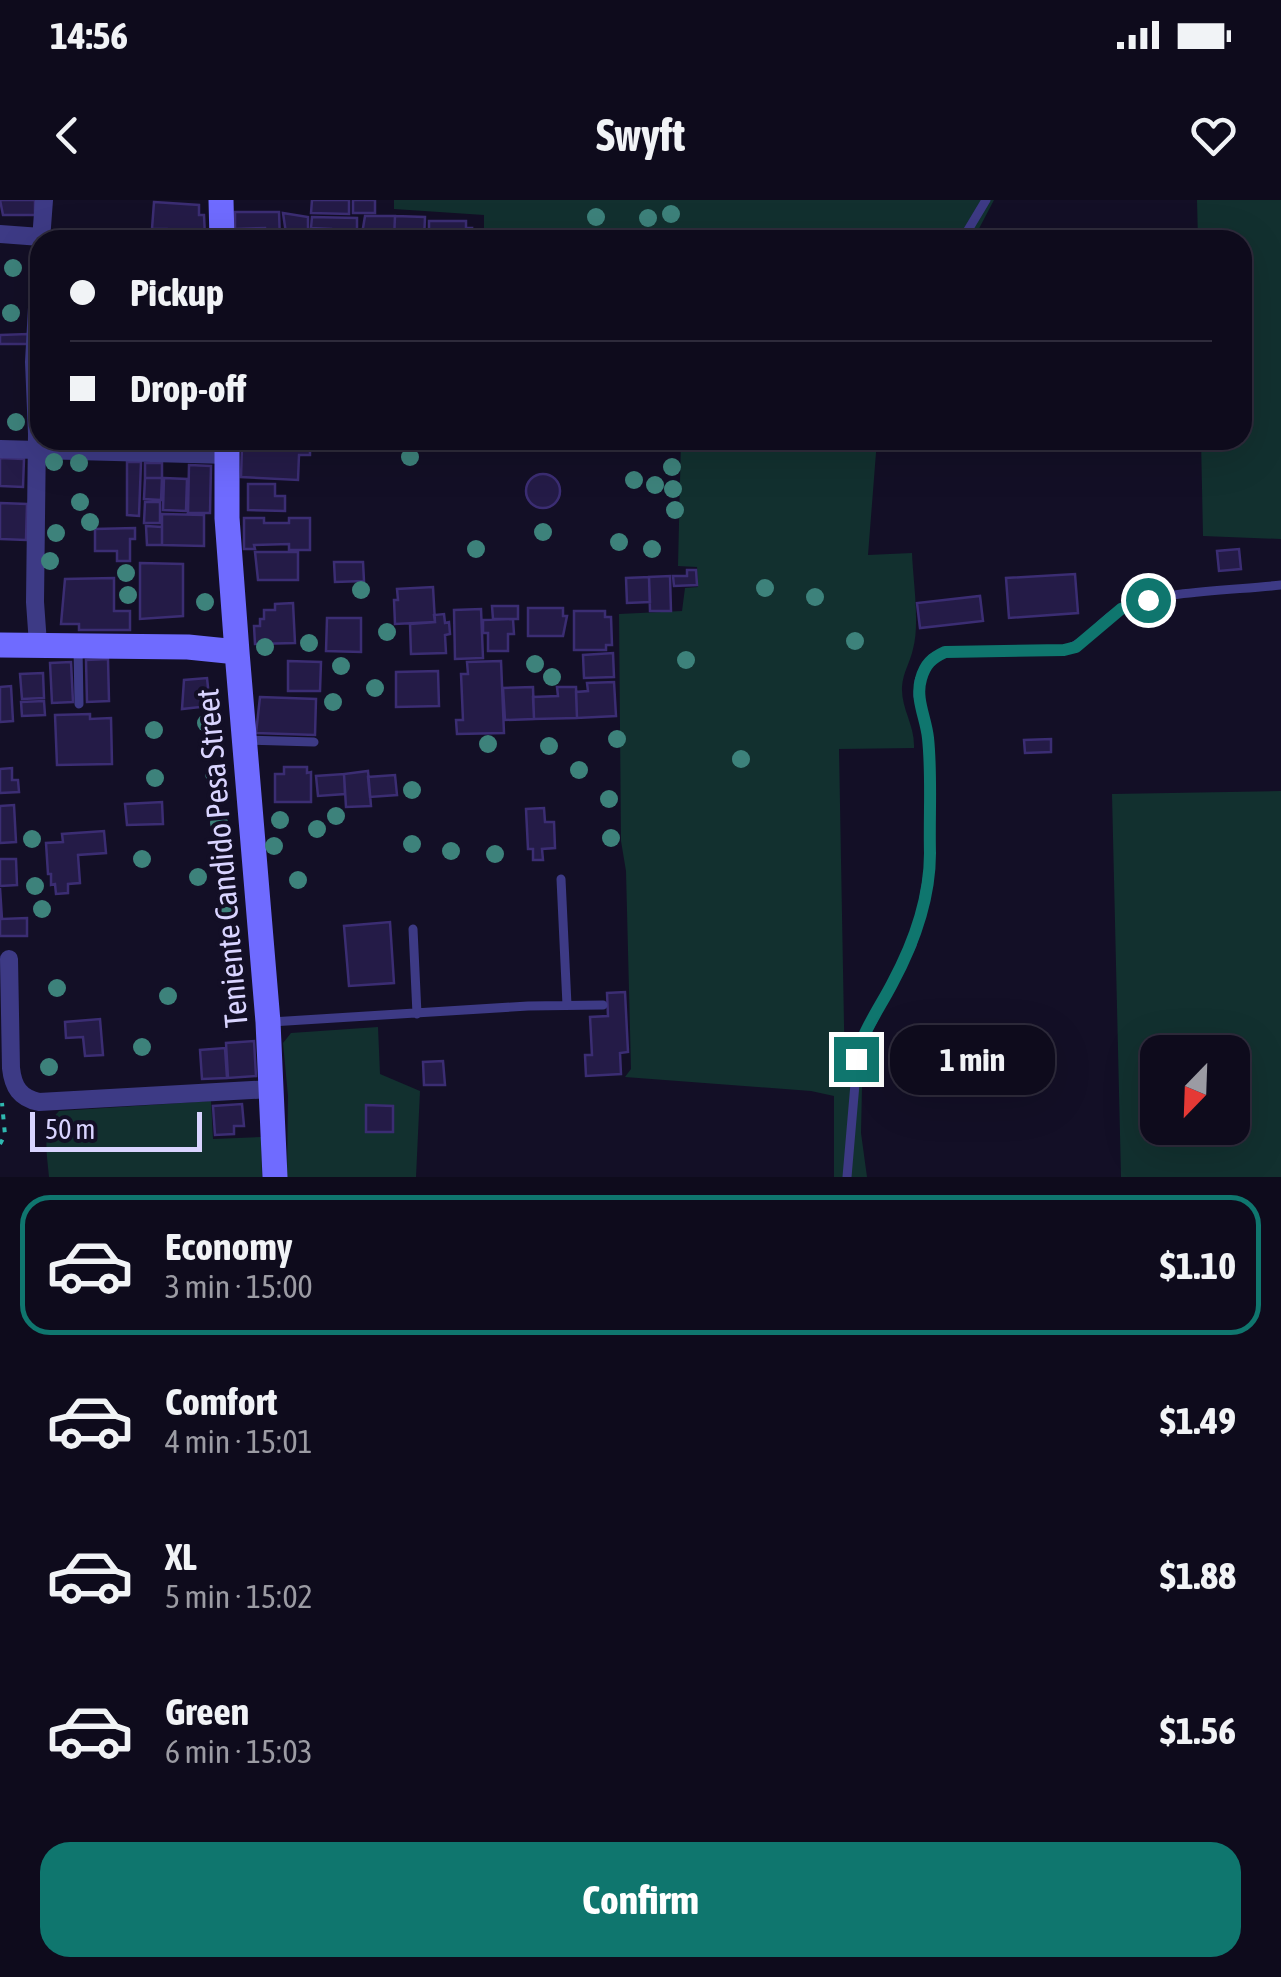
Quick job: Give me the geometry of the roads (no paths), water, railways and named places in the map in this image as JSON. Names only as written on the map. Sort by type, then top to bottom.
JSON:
[{"type":"street","points":[[42,230],[44,200]]},
{"type":"street","points":[[221,200],[222,230]]},
{"type":"street","points":[[0,234],[30,241]]},
{"type":"street","points":[[0,449],[30,450]]},
{"type":"street","points":[[37,450],[34,602],[38,644]]},
{"type":"street","points":[[228,450],[227,518],[237,652]]},
{"type":"street","name":"Teniente Candido Pesa Street","points":[[0,644],[188,647],[237,652],[268,1022],[275,1177]]},
{"type":"street","points":[[9,958],[12,1068],[14,1083],[22,1096]]},
{"type":"street","points":[[1,1098],[22,1096],[39,1102],[272,1088]]},
{"type":"lane","points":[[968,230],[986,200]]},
{"type":"lane","points":[[847,1177],[858,1049],[912,944],[930,862],[928,734],[918,696],[925,667],[945,652],[1076,647],[1121,609],[1148,600],[1281,585]]},
{"type":"lane","points":[[78,645],[79,704]]},
{"type":"lane","points":[[246,739],[314,742]]},
{"type":"lane","points":[[561,879],[567,1005]]},
{"type":"lane","points":[[414,929],[418,1014]]},
{"type":"lane","points":[[268,1022],[603,1005]]}]
